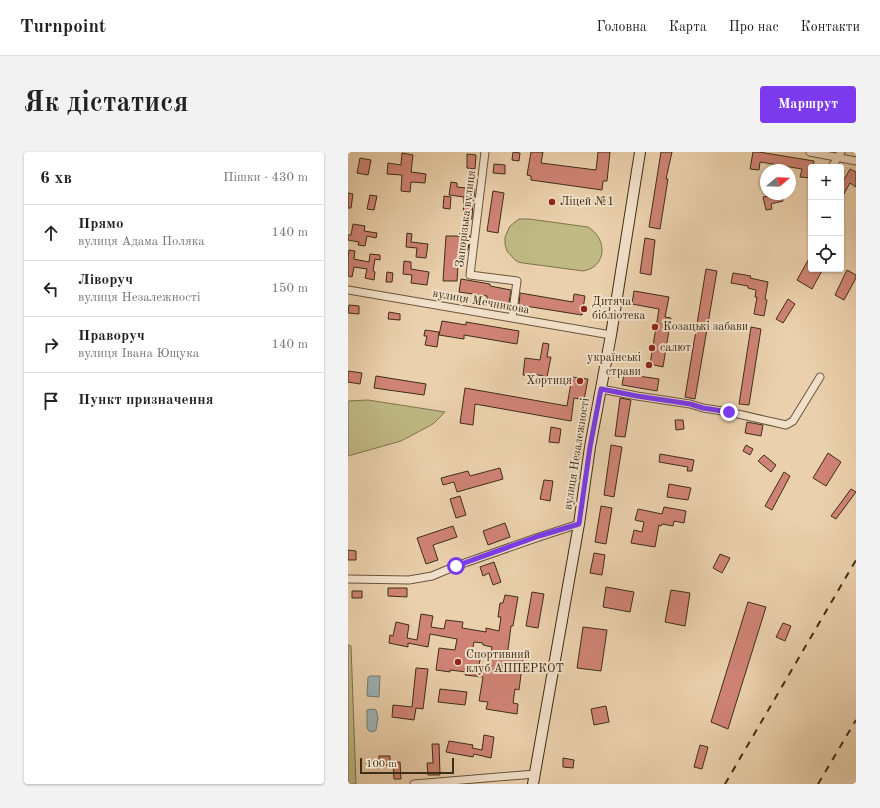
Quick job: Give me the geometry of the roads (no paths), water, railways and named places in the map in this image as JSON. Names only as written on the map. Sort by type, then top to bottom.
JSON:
[{"type":"main road","name":"вулиця Незалежності","points":[[534,779],[579,524],[590,447],[611,335],[640,152]]},
{"type":"street","name":"Запорізька вулиця","points":[[485,152],[470,275],[517,281],[512,318]]},
{"type":"street","points":[[810,152],[839,155],[856,161]]},
{"type":"street","points":[[834,164],[839,155]]},
{"type":"street","name":"вулиця Мечникова","points":[[348,290],[611,335]]},
{"type":"street","points":[[601,389],[690,404],[786,425],[793,421],[820,377]]},
{"type":"street","points":[[348,579],[409,580],[432,576],[539,536],[579,524]]},
{"type":"street","points":[[415,784],[534,779]]},
{"type":"water","points":[[380,676],[379,697],[367,696],[368,677]]},
{"type":"water","points":[[367,710],[376,710],[378,718],[376,730],[373,732],[369,731],[367,728]]},
{"type":"railway","points":[[725,784],[856,560]]},
{"type":"railway","points":[[818,784],[856,720]]},
{"type":"place","name":"Ліцей №1","points":[[552,202]]},
{"type":"place","name":"Дитяча бібліотека","points":[[584,309]]},
{"type":"place","name":"Козацькі забави","points":[[655,327]]},
{"type":"place","name":"салют","points":[[652,348]]},
{"type":"place","name":"українські страви","points":[[649,365]]},
{"type":"place","name":"Хортиця","points":[[580,381]]},
{"type":"place","name":"Спортивний клуб АППЕРКОТ","points":[[458,662]]}]
